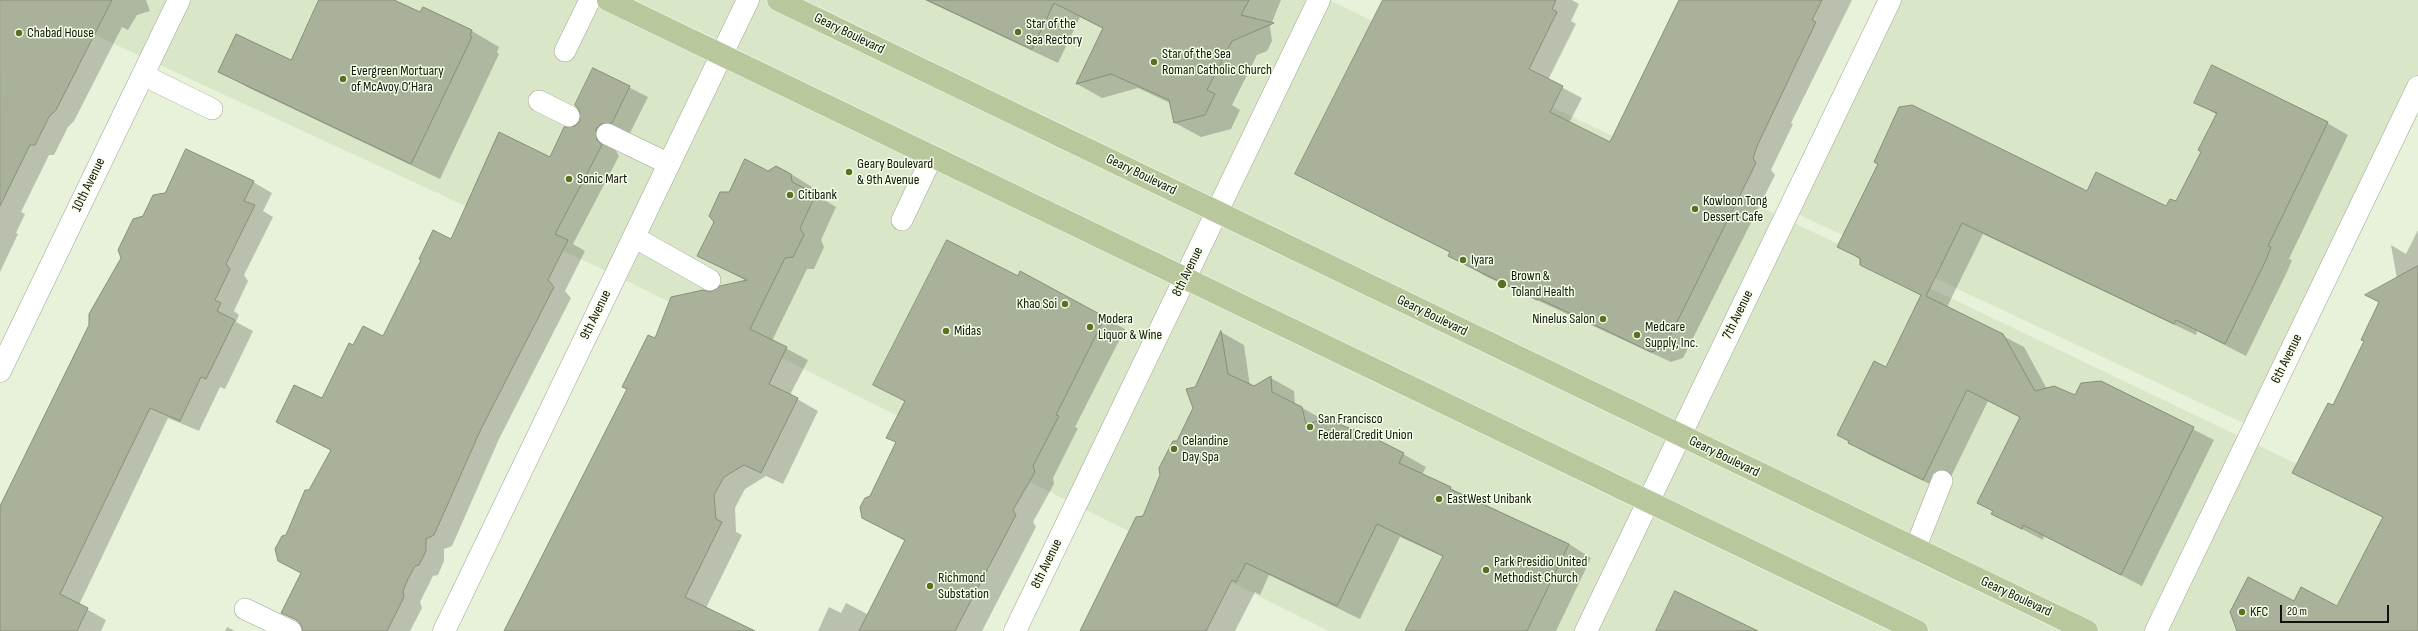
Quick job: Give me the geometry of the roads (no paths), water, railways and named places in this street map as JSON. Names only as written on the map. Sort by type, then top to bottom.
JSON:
[{"type":"main road","points":[[608,0],[1917,631]]},
{"type":"main road","name":"Geary Boulevard","points":[[778,0],[2088,631]]},
{"type":"street","name":"10th Avenue","points":[[0,371],[179,0]]},
{"type":"street","name":"9th Avenue","points":[[444,631],[748,0]]},
{"type":"street","name":"8th Avenue","points":[[1015,631],[1319,0]]},
{"type":"street","name":"7th Avenue","points":[[1586,631],[1890,0]]},
{"type":"street","name":"6th Avenue","points":[[2156,631],[2418,88]]},
{"type":"lane","points":[[565,51],[590,0]]},
{"type":"lane","points":[[143,75],[212,109]]},
{"type":"lane","points":[[539,101],[569,116]]},
{"type":"lane","points":[[607,134],[669,164]]},
{"type":"lane","points":[[902,220],[932,157]]},
{"type":"lane","points":[[634,237],[710,280]]},
{"type":"lane","points":[[1915,549],[1942,481]]},
{"type":"lane","points":[[245,609],[291,631]]},
{"type":"place","name":"Star of the Sea Rectory","points":[[1018,32]]},
{"type":"place","name":"Chabad House","points":[[19,33]]},
{"type":"place","name":"Star of the Sea Roman Catholic Church","points":[[1154,62]]},
{"type":"place","name":"Evergreen Mortuary of McAvoy O’Hara","points":[[343,79]]},
{"type":"place","name":"Geary Boulevard & 9th Avenue","points":[[849,172]]},
{"type":"place","name":"Sonic Mart","points":[[569,179]]},
{"type":"place","name":"Citibank","points":[[790,195]]},
{"type":"place","name":"Kowloon Tong Dessert Cafe","points":[[1695,209]]},
{"type":"place","name":"Iyara","points":[[1463,260]]},
{"type":"place","name":"Brown & Toland Health","points":[[1502,284]]},
{"type":"place","name":"Khao Soi","points":[[1065,304]]},
{"type":"place","name":"Ninelus Salon","points":[[1603,319]]},
{"type":"place","name":"Modera Liquor & Wine","points":[[1090,327]]},
{"type":"place","name":"Midas","points":[[946,331]]},
{"type":"place","name":"Medcare Supply, Inc.","points":[[1637,335]]},
{"type":"place","name":"San Francisco Federal Credit Union","points":[[1310,427]]},
{"type":"place","name":"Celandine Day Spa","points":[[1174,449]]},
{"type":"place","name":"EastWest Unibank","points":[[1439,499]]},
{"type":"place","name":"Park Presidio United Methodist Church","points":[[1486,570]]},
{"type":"place","name":"Richmond Substation","points":[[930,586]]},
{"type":"place","name":"KFC","points":[[2242,612]]}]
